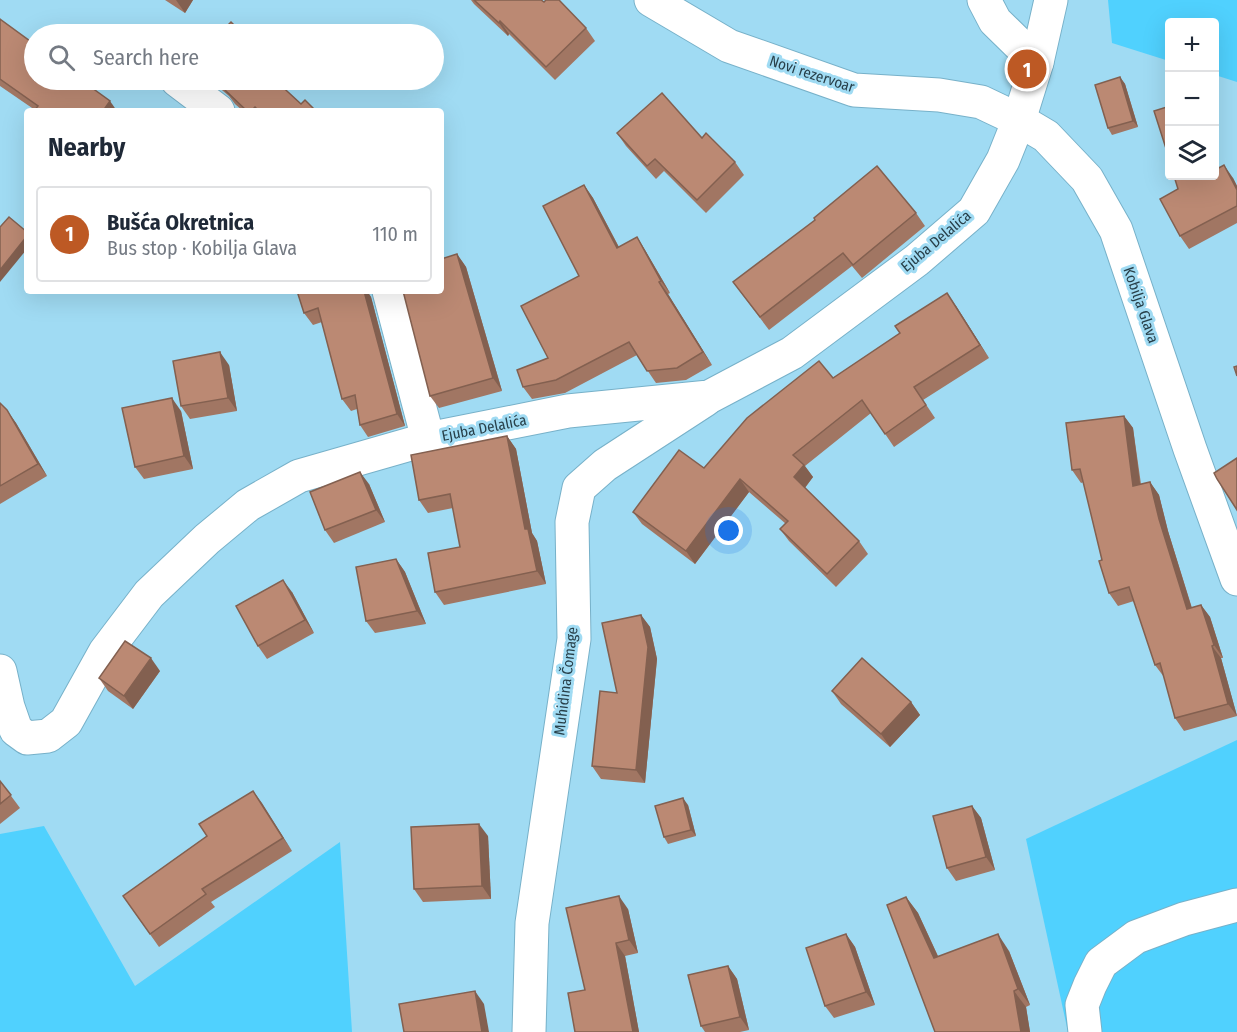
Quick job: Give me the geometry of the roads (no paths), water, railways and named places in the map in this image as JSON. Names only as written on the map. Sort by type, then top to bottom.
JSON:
[{"type":"street","name":"Novi rezervoar","points":[[651,0],[729,46],[854,90],[939,95],[981,102],[1019,120]]},
{"type":"street","points":[[984,0],[994,21],[1037,62]]},
{"type":"street","points":[[1019,120],[1037,62],[1051,0]]},
{"type":"street","points":[[190,90],[214,108]]},
{"type":"street","name":"Ejuba Delalića","points":[[0,671],[16,730],[27,738],[48,736],[66,722],[105,652],[148,594],[207,539],[248,505],[299,476],[428,439],[568,411],[709,398],[792,353],[916,260],[974,211],[1004,159],[1019,120]]},
{"type":"street","name":"Kobilja Glava","points":[[1019,120],[1046,136],[1087,179],[1116,230],[1190,449],[1237,579]]},
{"type":"street","points":[[390,294],[428,439]]},
{"type":"street","name":"Muhidina Čomage","points":[[529,1032],[532,922],[574,639],[572,522],[579,488],[605,465],[709,398]]},
{"type":"street","points":[[1086,1032],[1082,1005],[1101,963],[1137,937],[1184,919],[1237,905]]},
{"type":"place","name":"Bušća Okretnica","points":[[1027,69]]}]
